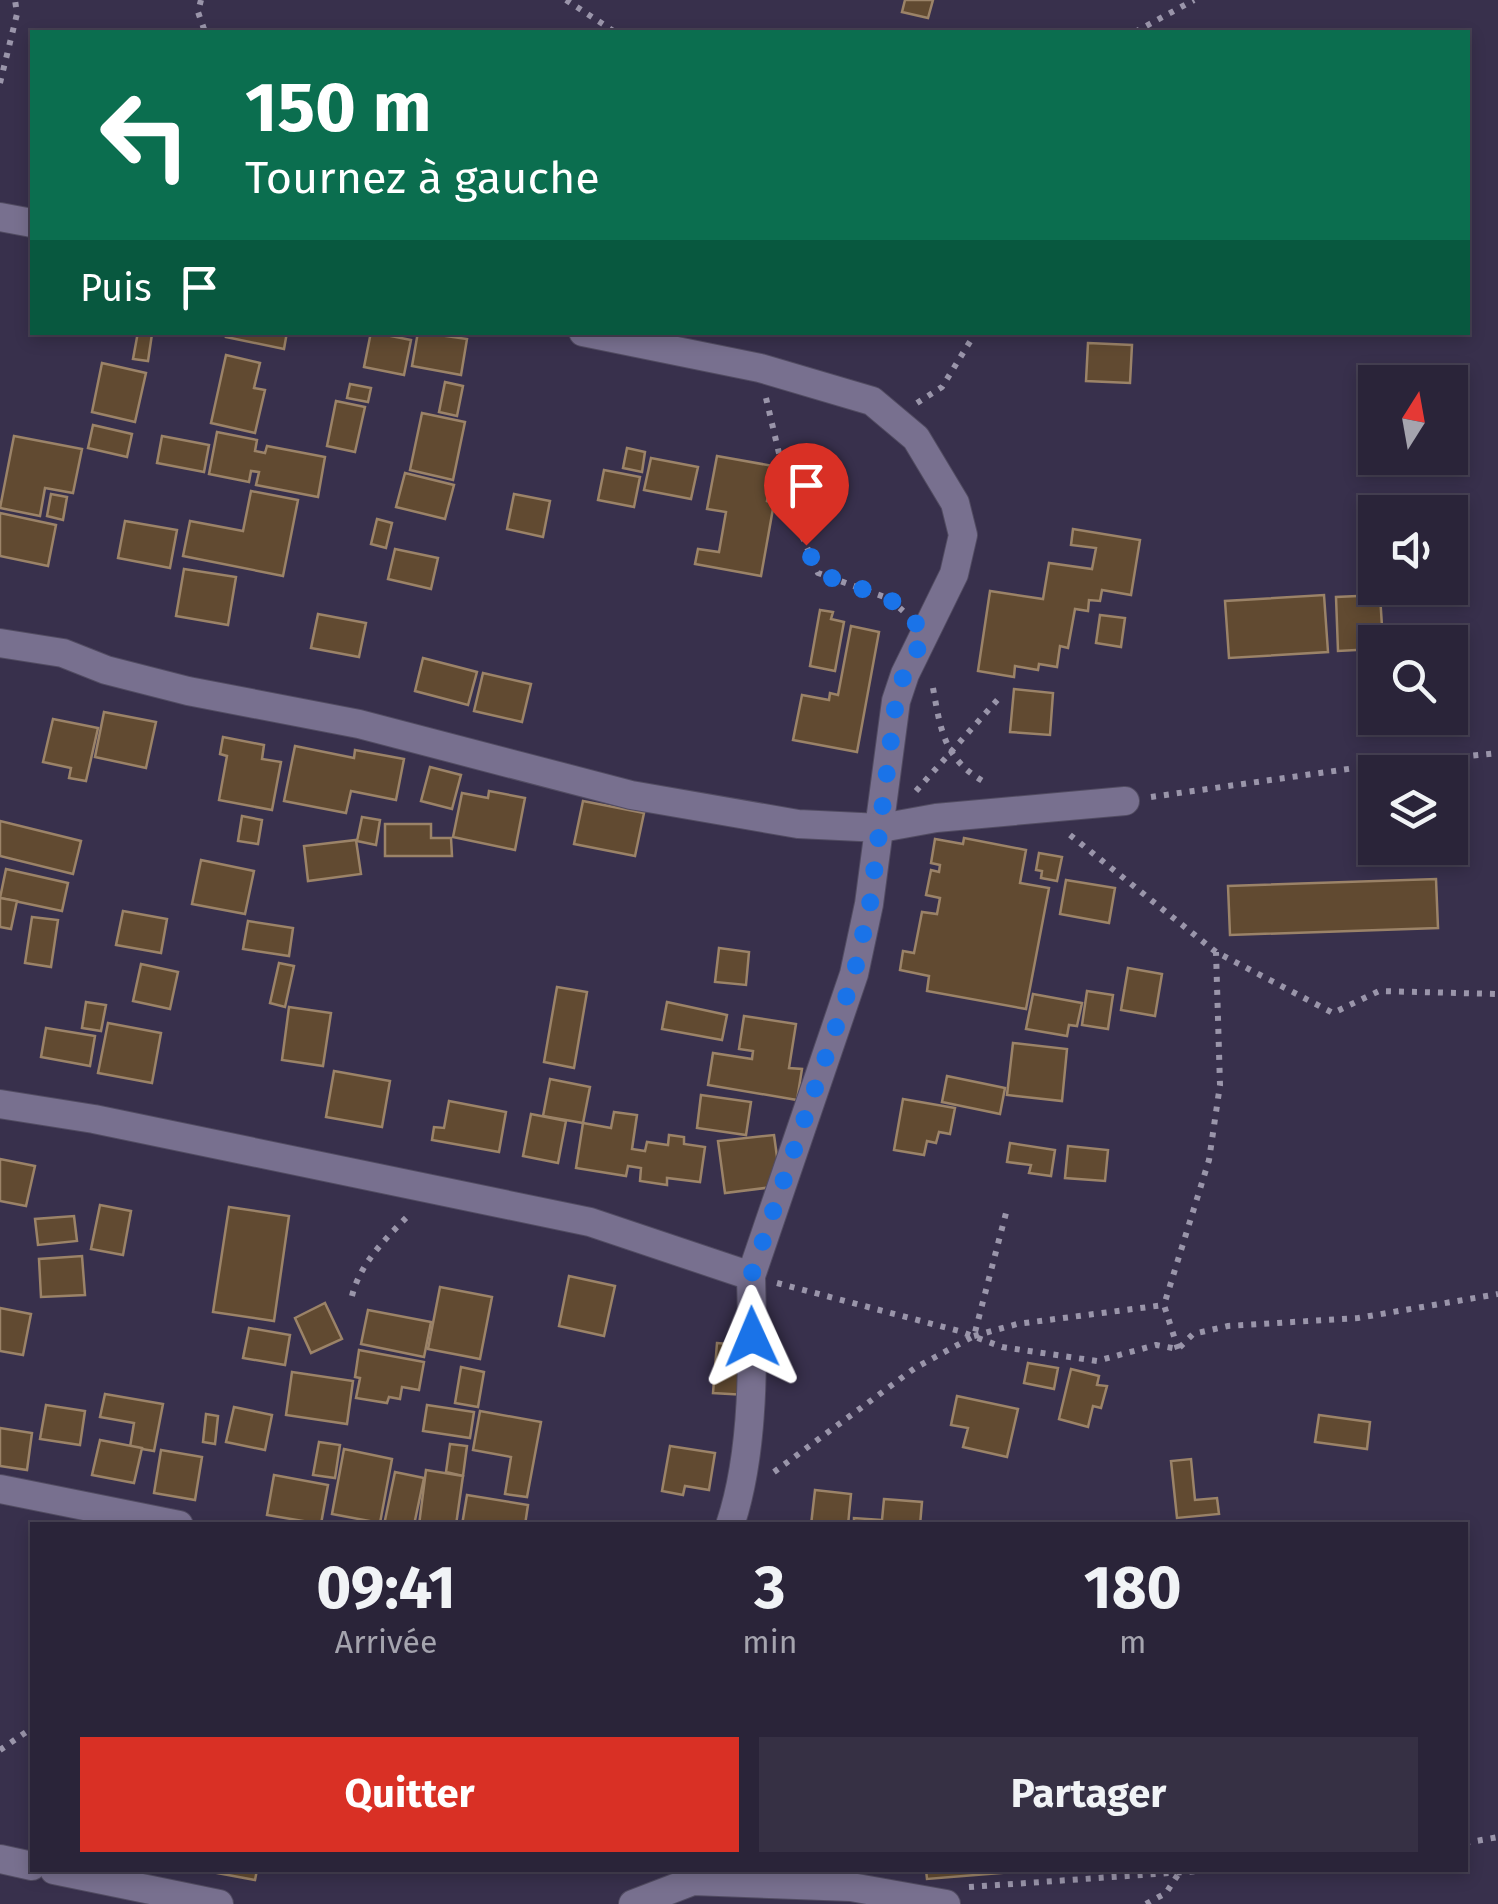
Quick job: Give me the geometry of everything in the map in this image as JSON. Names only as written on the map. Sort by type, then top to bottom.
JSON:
[{"type":"street","points":[[0,217],[30,223]]},
{"type":"street","points":[[598,335],[760,368],[872,401],[916,438],[955,503],[964,535],[954,574],[904,674],[896,701],[870,904],[854,974],[751,1276],[750,1399],[740,1497],[731,1522]]},
{"type":"street","points":[[0,643],[62,653],[106,670],[188,691],[359,724],[631,795],[798,824],[881,828],[936,818],[1125,800]]},
{"type":"street","points":[[0,1104],[94,1119],[590,1222],[751,1276]]},
{"type":"street","points":[[0,1489],[163,1522]]},
{"type":"street","points":[[0,1859],[30,1866]]},
{"type":"street","points":[[63,1872],[203,1902]]},
{"type":"street","points":[[633,1904],[693,1876],[954,1896]]},
{"type":"path","points":[[0,83],[17,14],[15,0]]},
{"type":"path","points":[[201,0],[198,12],[204,30]]},
{"type":"path","points":[[1139,30],[1194,0]]},
{"type":"path","points":[[570,1],[613,30]]},
{"type":"path","points":[[894,417],[942,387],[970,335]]},
{"type":"path","points":[[760,368],[776,452],[794,517],[818,573],[890,599],[926,633],[942,741],[968,773],[1036,809],[1216,952],[1333,1013],[1379,991],[1498,994]]},
{"type":"path","points":[[881,828],[1000,698]]},
{"type":"path","points":[[1125,800],[1362,767],[1498,753]]},
{"type":"path","points":[[1178,1349],[1164,1305],[1209,1160],[1220,1085],[1216,952]]},
{"type":"path","points":[[352,1296],[356,1280],[386,1238],[436,1189]]},
{"type":"path","points":[[974,1336],[1006,1213]]},
{"type":"path","points":[[751,1276],[1002,1347],[1097,1361],[1156,1346],[1178,1349]]},
{"type":"path","points":[[1178,1349],[1193,1334],[1228,1326],[1358,1318],[1498,1294]]},
{"type":"path","points":[[740,1497],[915,1368],[974,1336],[1017,1324],[1164,1305]]},
{"type":"path","points":[[0,1750],[30,1729]]},
{"type":"path","points":[[1468,1842],[1498,1837]]},
{"type":"path","points":[[954,1896],[1180,1872]]},
{"type":"path","points":[[1146,1904],[1166,1893],[1180,1872]]},
{"type":"building","points":[[905,0],[933,0],[928,18],[902,12]]},
{"type":"building","points":[[137,335],[152,335],[148,361],[133,359]]},
{"type":"building","points":[[226,335],[286,335],[284,349]]},
{"type":"building","points":[[370,335],[411,340],[404,375],[364,367]]},
{"type":"building","points":[[417,335],[467,339],[461,375],[412,366]]},
{"type":"building","points":[[1088,343],[1132,345],[1130,383],[1086,381]]},
{"type":"building","points":[[226,355],[260,363],[254,388],[265,390],[255,433],[211,423]]},
{"type":"building","points":[[102,363],[146,373],[135,422],[92,412]]},
{"type":"building","points":[[445,382],[463,386],[457,416],[439,412]]},
{"type":"building","points":[[350,384],[371,388],[368,402],[347,398]]},
{"type":"building","points":[[336,401],[365,407],[355,452],[327,446]]},
{"type":"building","points":[[422,413],[465,422],[453,480],[410,470]]},
{"type":"building","points":[[93,425],[132,434],[127,457],[88,448]]},
{"type":"building","points":[[217,432],[257,440],[255,451],[265,453],[267,446],[325,457],[318,497],[256,485],[259,472],[251,471],[249,482],[209,474]]},
{"type":"building","points":[[14,436],[82,449],[73,493],[45,488],[40,516],[0,508]]},
{"type":"building","points":[[162,436],[209,445],[204,472],[157,463]]},
{"type":"building","points":[[627,448],[645,452],[642,472],[623,468]]},
{"type":"building","points":[[717,456],[773,466],[767,501],[774,503],[761,576],[695,564],[698,549],[719,552],[726,512],[707,509]]},
{"type":"building","points":[[651,458],[698,467],[691,499],[644,490]]},
{"type":"building","points":[[604,470],[640,477],[634,507],[598,500]]},
{"type":"building","points":[[405,473],[454,485],[445,519],[396,507]]},
{"type":"building","points":[[251,491],[298,500],[283,576],[183,556],[190,521],[243,531]]},
{"type":"building","points":[[51,494],[67,497],[63,520],[47,516]]},
{"type":"building","points":[[514,494],[550,501],[543,537],[507,529]]},
{"type":"building","points":[[0,513],[56,525],[48,566],[0,556]]},
{"type":"building","points":[[377,519],[392,523],[386,548],[371,544]]},
{"type":"building","points":[[125,521],[177,530],[170,568],[118,558]]},
{"type":"building","points":[[1073,529],[1140,540],[1131,595],[1102,590],[1100,601],[1089,600],[1088,611],[1075,609],[1068,648],[1060,646],[1057,667],[1039,664],[1038,670],[1015,666],[1014,677],[978,671],[990,591],[1043,599],[1049,563],[1092,569],[1096,548],[1071,545]]},
{"type":"building","points":[[395,549],[438,558],[431,589],[388,579]]},
{"type":"building","points":[[184,569],[236,577],[228,625],[176,616]]},
{"type":"building","points":[[1324,595],[1328,652],[1229,658],[1225,601]]},
{"type":"building","points":[[1358,596],[1358,605],[1381,605],[1382,625],[1358,625],[1358,650],[1338,651],[1336,597]]},
{"type":"building","points":[[820,610],[833,612],[831,619],[844,622],[835,671],[810,666]]},
{"type":"building","points":[[318,614],[366,623],[359,657],[311,648]]},
{"type":"building","points":[[1100,615],[1125,618],[1121,647],[1096,643]]},
{"type":"building","points":[[851,626],[879,632],[857,752],[793,740],[802,695],[829,700],[830,693],[838,695]]},
{"type":"building","points":[[423,658],[477,672],[468,705],[415,691]]},
{"type":"building","points":[[483,673],[531,684],[522,722],[474,711]]},
{"type":"building","points":[[1014,689],[1053,693],[1050,735],[1010,732]]},
{"type":"building","points":[[104,712],[156,722],[146,768],[95,757]]},
{"type":"building","points":[[53,719],[98,728],[86,781],[69,778],[71,768],[43,762]]},
{"type":"building","points":[[223,737],[264,745],[262,759],[281,762],[272,810],[219,800],[227,756],[220,754]]},
{"type":"building","points":[[295,746],[354,758],[355,750],[404,759],[396,800],[351,791],[346,813],[284,801]]},
{"type":"building","points":[[430,767],[461,775],[452,809],[421,801]]},
{"type":"building","points":[[489,791],[525,798],[515,850],[453,837],[462,793],[488,798]]},
{"type":"building","points":[[583,801],[644,813],[635,856],[574,844]]},
{"type":"building","points":[[242,816],[262,820],[258,844],[238,841]]},
{"type":"building","points":[[362,817],[380,820],[376,845],[357,841]]},
{"type":"building","points":[[0,821],[81,841],[73,874],[0,856]]},
{"type":"building","points":[[385,824],[431,824],[431,838],[451,838],[452,856],[385,856]]},
{"type":"building","points":[[964,838],[1026,850],[1020,883],[1049,888],[1026,1009],[927,991],[929,976],[900,970],[903,951],[914,953],[922,912],[937,914],[940,898],[926,895],[931,870],[939,872],[940,865],[931,863],[935,839],[963,844]]},
{"type":"building","points":[[356,840],[361,874],[308,881],[304,846]]},
{"type":"building","points":[[1039,853],[1062,857],[1057,881],[1041,878],[1042,871],[1036,870]]},
{"type":"building","points":[[201,860],[254,871],[245,914],[192,904]]},
{"type":"building","points":[[6,869],[68,883],[62,911],[0,898]]},
{"type":"building","points":[[1436,879],[1438,928],[1230,935],[1228,886]]},
{"type":"building","points":[[1066,880],[1115,888],[1109,923],[1060,914]]},
{"type":"building","points":[[0,898],[17,901],[11,929],[0,927]]},
{"type":"building","points":[[123,911],[167,919],[161,953],[116,945]]},
{"type":"building","points":[[32,917],[58,920],[51,967],[25,963]]},
{"type":"building","points":[[248,921],[293,928],[289,956],[243,949]]},
{"type":"building","points":[[719,948],[749,952],[746,985],[715,982]]},
{"type":"building","points":[[279,963],[294,966],[285,1007],[270,1003]]},
{"type":"building","points":[[141,964],[178,972],[170,1009],[133,1001]]},
{"type":"building","points":[[1128,968],[1162,974],[1155,1016],[1121,1010]]},
{"type":"building","points":[[557,987],[587,992],[574,1068],[544,1062]]},
{"type":"building","points":[[1087,991],[1113,995],[1108,1029],[1082,1025]]},
{"type":"building","points":[[1033,994],[1082,1003],[1077,1026],[1069,1025],[1067,1036],[1026,1029]]},
{"type":"building","points":[[86,1002],[106,1005],[101,1031],[82,1028]]},
{"type":"building","points":[[667,1002],[727,1015],[722,1040],[662,1029]]},
{"type":"building","points":[[289,1007],[331,1013],[323,1066],[282,1060]]},
{"type":"building","points":[[744,1016],[796,1024],[789,1068],[802,1069],[797,1100],[708,1085],[713,1053],[752,1059],[753,1051],[739,1049]]},
{"type":"building","points":[[108,1023],[161,1033],[152,1083],[98,1073]]},
{"type":"building","points":[[46,1028],[95,1036],[90,1066],[41,1057]]},
{"type":"building","points":[[1013,1043],[1067,1049],[1062,1101],[1007,1095]]},
{"type":"building","points":[[334,1071],[390,1081],[382,1127],[326,1117]]},
{"type":"building","points":[[947,1076],[1005,1088],[1000,1114],[942,1102]]},
{"type":"building","points":[[550,1079],[590,1087],[583,1123],[543,1116]]},
{"type":"building","points":[[701,1095],[751,1102],[746,1135],[697,1128]]},
{"type":"building","points":[[903,1099],[955,1108],[950,1134],[939,1132],[936,1143],[927,1141],[924,1155],[894,1150]]},
{"type":"building","points":[[449,1101],[506,1112],[499,1152],[432,1140],[434,1127],[444,1128]]},
{"type":"building","points":[[614,1112],[637,1115],[632,1149],[645,1151],[647,1142],[668,1145],[669,1135],[684,1137],[684,1144],[705,1147],[700,1182],[667,1178],[667,1185],[640,1181],[641,1168],[628,1166],[626,1176],[576,1168],[583,1123],[611,1128]]},
{"type":"building","points":[[531,1114],[566,1121],[558,1163],[523,1156]]},
{"type":"building","points":[[774,1135],[781,1186],[725,1193],[718,1141]]},
{"type":"building","points":[[1010,1143],[1055,1150],[1051,1176],[1029,1173],[1031,1165],[1007,1162]]},
{"type":"building","points":[[1068,1146],[1108,1150],[1105,1181],[1065,1178]]},
{"type":"building","points":[[0,1159],[35,1166],[26,1206],[0,1201]]},
{"type":"building","points":[[100,1205],[131,1211],[123,1255],[91,1249]]},
{"type":"building","points":[[229,1207],[289,1216],[274,1321],[213,1312]]},
{"type":"building","points":[[74,1216],[77,1241],[38,1245],[35,1219]]},
{"type":"building","points":[[82,1256],[85,1295],[41,1297],[39,1259]]},
{"type":"building","points":[[569,1276],[615,1286],[604,1336],[559,1326]]},
{"type":"building","points":[[440,1287],[492,1297],[480,1359],[428,1349]]},
{"type":"building","points":[[325,1303],[342,1339],[311,1353],[295,1318]]},
{"type":"building","points":[[0,1308],[31,1314],[23,1355],[0,1351]]},
{"type":"building","points":[[368,1310],[431,1322],[424,1357],[361,1344]]},
{"type":"building","points":[[249,1328],[290,1335],[285,1365],[243,1358]]},
{"type":"building","points":[[717,1343],[750,1346],[746,1395],[713,1393]]},
{"type":"building","points":[[359,1350],[424,1362],[419,1390],[402,1387],[400,1399],[389,1397],[387,1403],[356,1398]]},
{"type":"building","points":[[1028,1363],[1058,1368],[1054,1389],[1024,1383]]},
{"type":"building","points":[[461,1367],[484,1372],[478,1407],[455,1403]]},
{"type":"building","points":[[1071,1369],[1099,1376],[1097,1385],[1107,1386],[1101,1408],[1093,1406],[1088,1427],[1059,1419]]},
{"type":"building","points":[[292,1372],[353,1381],[347,1424],[286,1415]]},
{"type":"building","points":[[105,1394],[163,1404],[154,1451],[130,1447],[134,1423],[100,1417]]},
{"type":"building","points":[[957,1396],[1018,1409],[1007,1457],[963,1447],[968,1428],[951,1425]]},
{"type":"building","points":[[46,1405],[85,1411],[80,1445],[40,1439]]},
{"type":"building","points":[[427,1405],[474,1412],[470,1438],[423,1431]]},
{"type":"building","points":[[234,1407],[272,1415],[265,1450],[226,1442]]},
{"type":"building","points":[[480,1411],[541,1422],[527,1497],[505,1494],[511,1457],[473,1450]]},
{"type":"building","points":[[206,1414],[218,1416],[215,1444],[203,1442]]},
{"type":"building","points":[[1319,1415],[1370,1422],[1367,1449],[1315,1442]]},
{"type":"building","points":[[0,1428],[32,1433],[27,1470],[0,1466]]},
{"type":"building","points":[[100,1440],[142,1448],[134,1483],[92,1475]]},
{"type":"building","points":[[319,1442],[340,1445],[335,1478],[313,1475]]},
{"type":"building","points":[[450,1444],[467,1446],[463,1476],[446,1472]]},
{"type":"building","points":[[670,1446],[715,1453],[709,1490],[685,1486],[683,1495],[662,1491]]},
{"type":"building","points":[[344,1449],[392,1459],[380,1522],[332,1514]]},
{"type":"building","points":[[161,1450],[202,1457],[195,1500],[154,1493]]},
{"type":"building","points":[[1191,1459],[1195,1500],[1217,1498],[1219,1514],[1177,1518],[1171,1461]]},
{"type":"building","points":[[426,1470],[463,1476],[456,1522],[419,1522]]},
{"type":"building","points":[[395,1472],[424,1478],[415,1522],[385,1522]]},
{"type":"building","points":[[274,1475],[328,1485],[321,1522],[267,1515]]},
{"type":"building","points":[[815,1490],[851,1494],[848,1522],[811,1522]]},
{"type":"building","points":[[467,1495],[528,1505],[525,1522],[462,1522]]},
{"type":"building","points":[[884,1499],[922,1502],[920,1522],[854,1522],[854,1518],[882,1520]]},
{"type":"building","points":[[212,1872],[257,1872],[255,1880]]},
{"type":"building","points":[[926,1872],[1012,1872],[927,1879]]},
{"type":"route","points":[[752,1337],[751,1276],[854,974],[870,904],[896,701],[904,674],[926,633],[890,599],[818,573],[806,545]]}]
